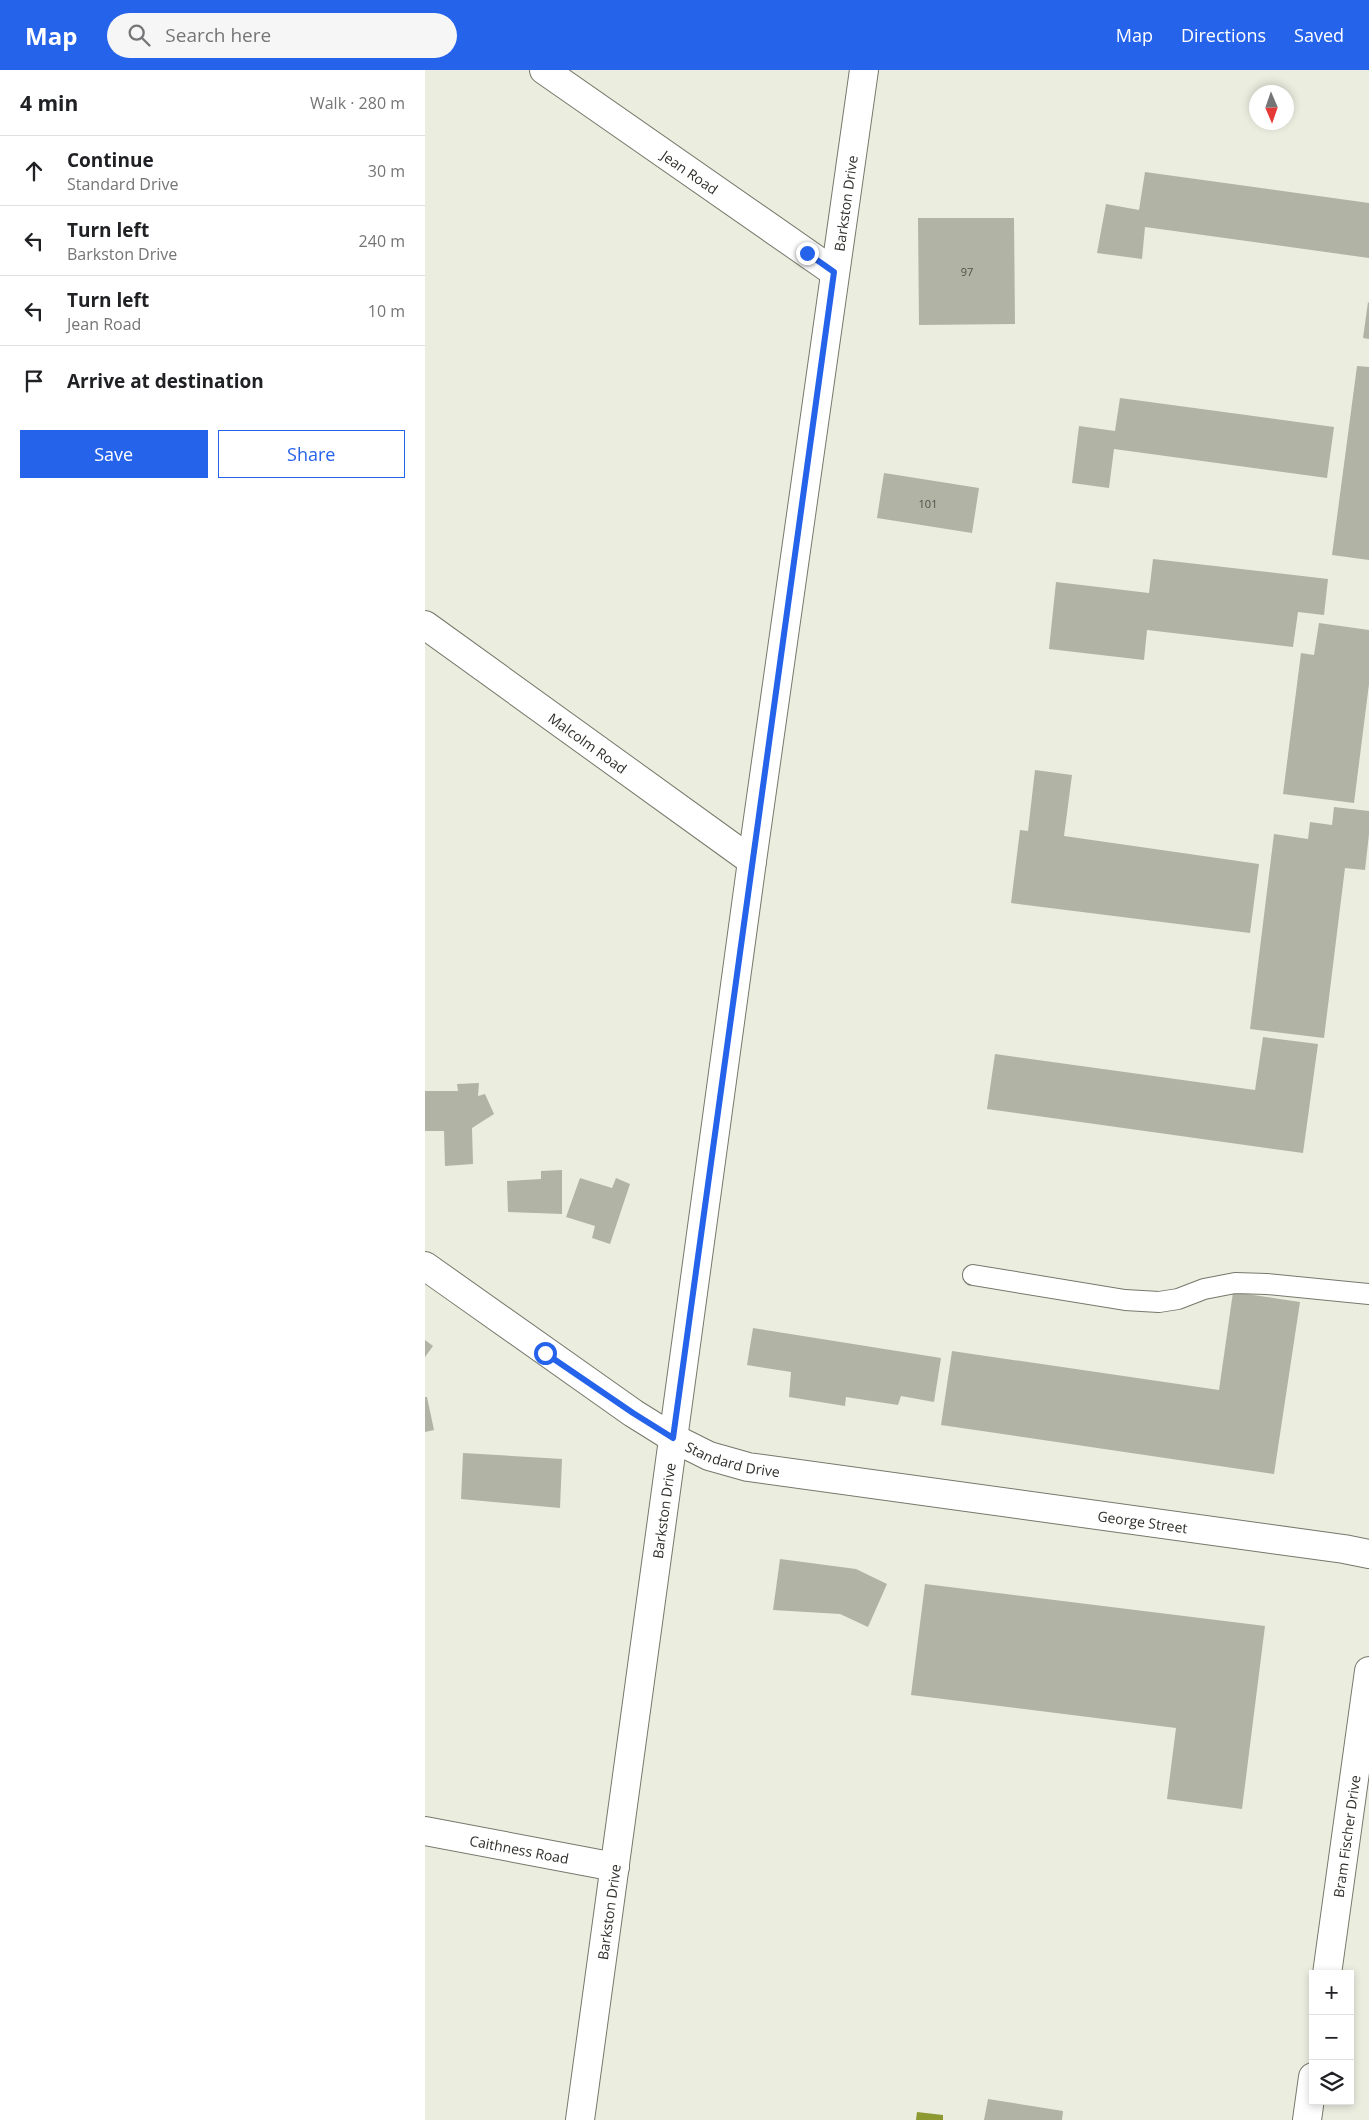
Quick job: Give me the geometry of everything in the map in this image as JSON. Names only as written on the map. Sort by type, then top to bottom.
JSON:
[{"type":"street","name":"Jean Road","points":[[544,70],[834,272]]},
{"type":"street","name":"Barkston Drive","points":[[580,2120],[752,861],[864,70]]},
{"type":"street","name":"Malcolm Road","points":[[425,625],[752,861]]},
{"type":"street","name":"Standard Drive","points":[[425,1266],[545,1353],[633,1413],[673,1438],[709,1456],[748,1468],[916,1492]]},
{"type":"street","name":"George Street","points":[[916,1492],[1369,1554]]},
{"type":"street","name":"Bram Fischer Drive","points":[[1328,1970],[1367,1702],[1369,1671]]},
{"type":"street","name":"Caithness Road","points":[[425,1831],[615,1867]]},
{"type":"street","points":[[1307,2120],[1309,2105]]},
{"type":"lane","points":[[973,1275],[1125,1300],[1159,1302],[1235,1284],[1267,1284],[1369,1294]]},
{"type":"shaded area","points":[[917,2112],[943,2115],[943,2120],[916,2120]]},
{"type":"building","points":[[1145,172],[1369,203],[1369,258],[1145,227],[1142,259],[1097,253],[1106,204],[1139,210]]},
{"type":"building","points":[[918,218],[1014,218],[1015,324],[919,325]]},
{"type":"building","points":[[1369,303],[1369,339],[1363,338]]},
{"type":"building","points":[[1357,366],[1369,367],[1369,560],[1332,555]]},
{"type":"building","points":[[1120,398],[1334,427],[1327,478],[1114,449],[1109,488],[1072,483],[1079,426],[1115,431]]},
{"type":"building","points":[[884,473],[979,488],[972,533],[877,518]]},
{"type":"building","points":[[1153,559],[1328,579],[1324,615],[1298,612],[1293,647],[1147,630],[1144,660],[1049,649],[1056,582],[1149,593]]},
{"type":"building","points":[[1319,623],[1369,630],[1369,684],[1354,803],[1283,794],[1301,653],[1314,655]]},
{"type":"building","points":[[1035,770],[1072,775],[1064,836],[1259,864],[1250,933],[1011,903],[1020,830],[1028,831]]},
{"type":"building","points":[[1334,807],[1369,811],[1369,834],[1365,870],[1345,868],[1324,1038],[1250,1029],[1274,834],[1308,839],[1310,822],[1332,825]]},
{"type":"building","points":[[1263,1037],[1318,1044],[1303,1153],[987,1109],[995,1054],[1255,1090]]},
{"type":"building","points":[[479,1083],[478,1096],[485,1094],[494,1114],[472,1128],[473,1164],[445,1166],[444,1131],[425,1131],[425,1091],[458,1091],[457,1084]]},
{"type":"building","points":[[562,1170],[562,1214],[508,1212],[507,1181],[541,1179],[541,1171]]},
{"type":"building","points":[[580,1178],[612,1188],[616,1178],[630,1184],[610,1244],[592,1238],[595,1226],[566,1217]]},
{"type":"building","points":[[1233,1292],[1300,1302],[1274,1474],[941,1425],[952,1351],[1219,1390]]},
{"type":"building","points":[[753,1328],[941,1358],[934,1402],[901,1396],[898,1405],[846,1397],[845,1406],[789,1397],[791,1372],[747,1365]]},
{"type":"building","points":[[425,1340],[433,1346],[425,1357]]},
{"type":"building","points":[[425,1397],[427,1397],[434,1430],[425,1432]]},
{"type":"building","points":[[463,1453],[562,1459],[560,1508],[461,1499]]},
{"type":"building","points":[[780,1559],[856,1569],[887,1584],[868,1627],[840,1614],[773,1610]]},
{"type":"building","points":[[925,1584],[1265,1626],[1242,1809],[1167,1799],[1176,1728],[911,1695]]},
{"type":"building","points":[[988,2099],[1063,2111],[1062,2120],[984,2120]]},
{"type":"route","points":[[545,1353],[673,1438],[834,272],[807,253]]}]
